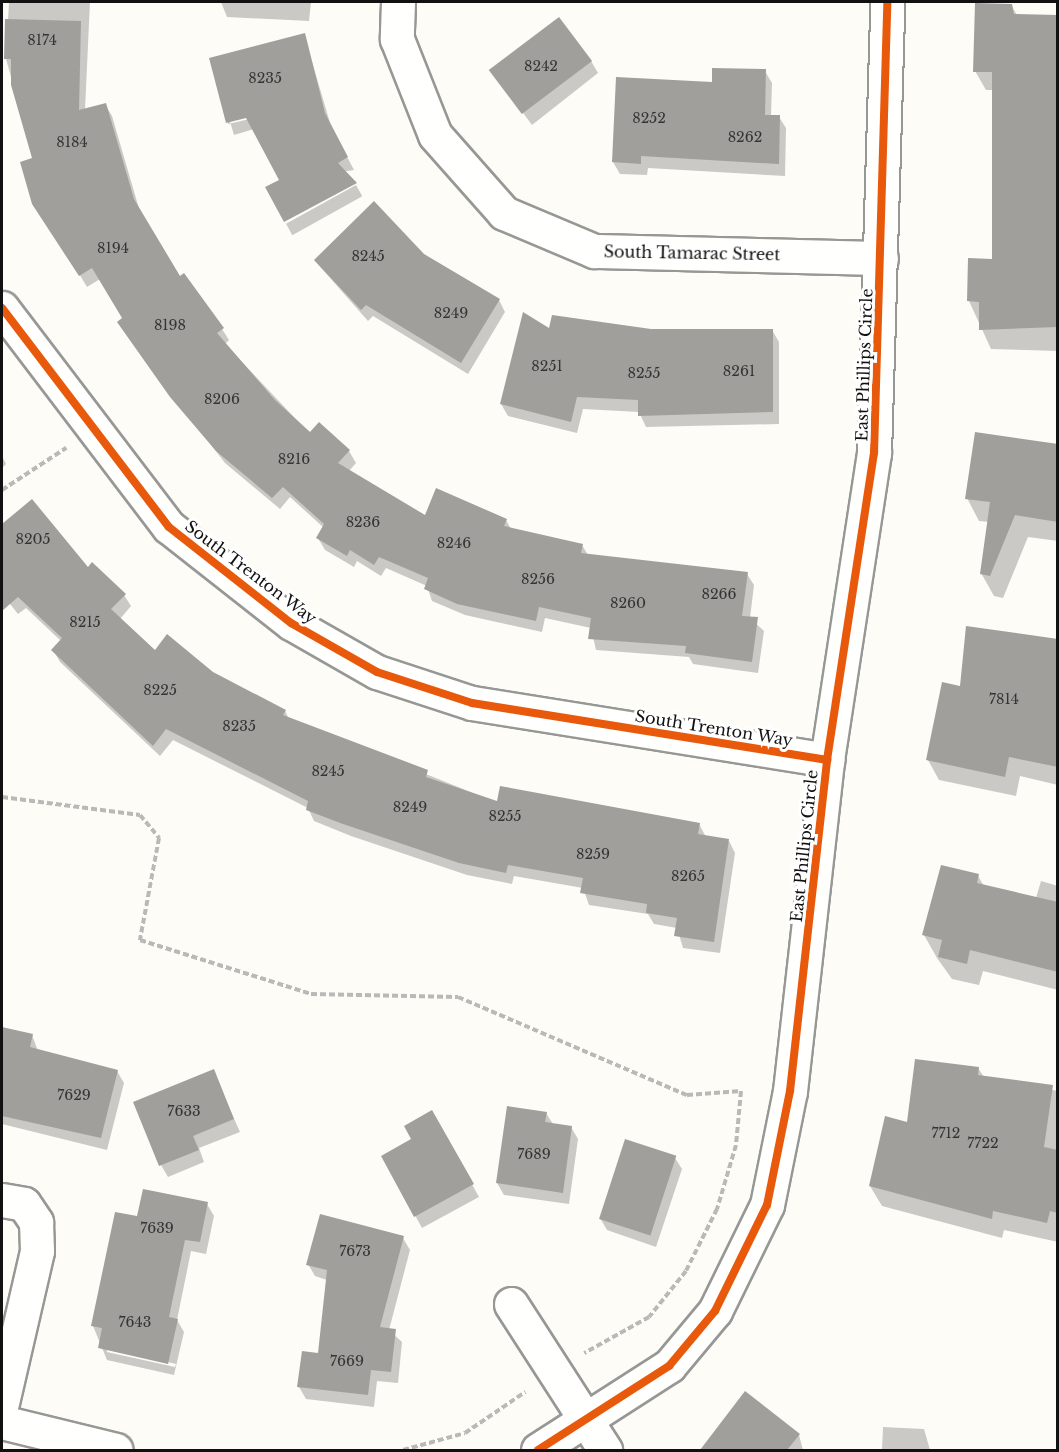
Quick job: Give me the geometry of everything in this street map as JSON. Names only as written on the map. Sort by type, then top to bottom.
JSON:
[{"type":"street","name":"South Tamarac Street","points":[[398,2],[397,39],[435,135],[504,213],[594,250],[881,258]]},
{"type":"street","name":"East Phillips Circle","points":[[538,1450],[586,1422],[669,1366],[715,1311],[767,1205],[790,1091],[827,760],[874,453],[881,258],[886,2]]},
{"type":"street","name":"South Trenton Way","points":[[2,308],[169,527],[291,623],[377,672],[472,704],[827,760]]},
{"type":"street","points":[[2,1200],[24,1204],[36,1222],[37,1251],[2,1403]]},
{"type":"street","points":[[511,1304],[605,1450]]},
{"type":"street","points":[[2,1422],[116,1450]]},
{"type":"path","points":[[2,490],[94,429]]},
{"type":"path","points":[[2,797],[140,815],[159,838],[140,940],[311,994],[458,997],[687,1095],[741,1091],[735,1145],[717,1209],[686,1271],[649,1317],[554,1371],[465,1433],[403,1450]]},
{"type":"building","points":[[975,3],[1012,4],[1014,14],[1058,15],[1058,327],[979,330],[979,302],[967,301],[968,258],[992,259],[992,72],[973,72]]},
{"type":"building","points":[[559,17],[592,61],[522,114],[489,70]]},
{"type":"building","points":[[5,19],[81,21],[79,110],[106,103],[134,199],[180,276],[184,273],[224,328],[217,333],[275,400],[310,432],[319,422],[350,450],[338,463],[425,515],[436,488],[507,519],[504,526],[583,544],[581,553],[748,572],[742,616],[758,617],[752,662],[685,653],[686,646],[588,639],[591,618],[539,607],[536,621],[457,604],[424,589],[428,578],[379,557],[374,565],[350,550],[347,556],[316,538],[324,524],[283,487],[272,498],[216,451],[170,397],[117,322],[122,318],[92,268],[79,276],[32,204],[20,162],[32,158],[11,85],[11,59],[4,59]]},
{"type":"building","points":[[305,33],[325,113],[348,157],[338,163],[357,183],[284,222],[265,187],[279,180],[246,118],[226,123],[209,58]]},
{"type":"building","points":[[712,68],[766,69],[765,115],[780,115],[779,164],[641,156],[641,164],[612,162],[616,77],[712,82]]},
{"type":"building","points":[[374,201],[424,254],[500,299],[461,363],[366,305],[361,310],[314,260]]},
{"type":"building","points":[[523,312],[549,328],[552,315],[651,329],[773,329],[773,412],[638,416],[638,400],[577,397],[571,422],[500,404]]},
{"type":"building","points":[[975,432],[1058,444],[1058,522],[1015,515],[990,576],[980,574],[990,502],[965,499]]},
{"type":"building","points":[[32,499],[88,567],[92,562],[126,594],[111,609],[155,650],[167,634],[213,672],[286,710],[283,715],[428,770],[426,777],[497,801],[500,786],[700,823],[698,834],[729,839],[714,942],[674,936],[677,918],[646,913],[647,904],[580,893],[583,878],[508,865],[506,873],[459,863],[306,810],[308,801],[166,729],[153,746],[51,650],[62,638],[18,597],[2,611],[2,524]]},
{"type":"building","points":[[966,626],[1058,639],[1058,767],[1009,757],[1005,777],[926,760],[942,682],[960,686]]},
{"type":"building","points":[[941,865],[979,874],[977,883],[1058,902],[1058,972],[970,950],[967,964],[938,957],[942,940],[922,935]]},
{"type":"building","points":[[2,1027],[33,1034],[30,1047],[118,1070],[101,1138],[2,1116]]},
{"type":"building","points":[[915,1059],[979,1067],[978,1075],[1053,1085],[1044,1147],[1058,1150],[1058,1213],[1050,1211],[1047,1223],[993,1211],[992,1219],[869,1186],[885,1116],[907,1122]]},
{"type":"building","points":[[214,1069],[234,1119],[193,1136],[199,1150],[159,1166],[133,1102]]},
{"type":"building","points":[[507,1106],[547,1112],[545,1122],[572,1126],[563,1193],[496,1183]]},
{"type":"building","points":[[432,1110],[474,1184],[414,1217],[381,1156],[411,1139],[404,1126]]},
{"type":"building","points":[[625,1139],[676,1156],[650,1236],[599,1219]]},
{"type":"building","points":[[143,1189],[208,1202],[200,1242],[185,1240],[169,1317],[178,1319],[168,1364],[98,1348],[102,1328],[91,1326],[115,1212],[137,1216]]},
{"type":"building","points":[[320,1214],[404,1236],[380,1327],[396,1329],[391,1372],[371,1370],[368,1395],[297,1387],[302,1351],[318,1353],[327,1270],[306,1265]]},
{"type":"building","points":[[745,1391],[800,1434],[787,1450],[700,1450]]},
{"type":"cycle path","points":[[538,1450],[669,1366],[715,1311],[767,1205],[790,1091],[827,760],[874,453],[887,2]]},
{"type":"cycle path","points":[[2,308],[169,527],[291,623],[377,672],[472,703],[827,760]]}]
